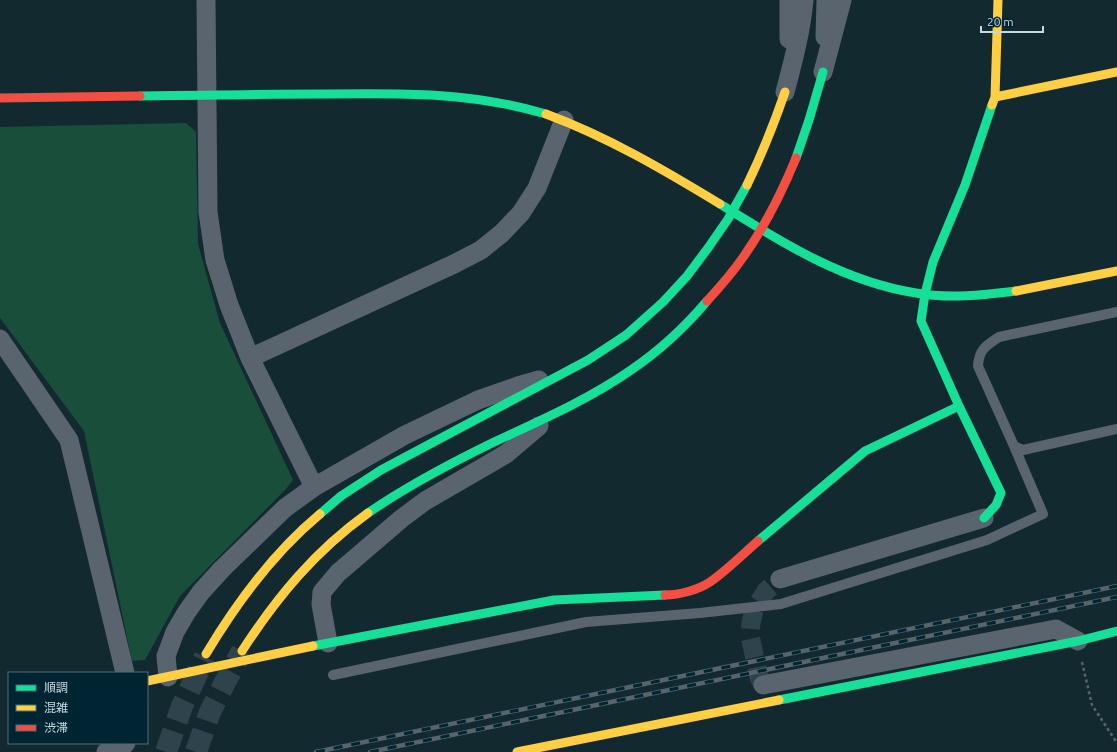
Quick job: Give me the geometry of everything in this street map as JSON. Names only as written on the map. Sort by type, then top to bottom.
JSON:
[{"type":"street","points":[[206,0],[208,212],[215,260],[229,305],[250,358],[314,487]]},
{"type":"street","points":[[785,92],[789,0]]},
{"type":"street","points":[[206,654],[224,624],[262,571],[309,523],[339,498],[366,479],[398,460],[563,374],[614,344],[660,305],[680,283],[732,212],[763,152],[776,122],[795,55],[802,22],[804,0]]},
{"type":"street","points":[[823,72],[826,0]]},
{"type":"street","points":[[242,651],[267,612],[286,588],[307,564],[354,522],[413,483],[449,464],[551,416],[618,379],[647,359],[674,336],[700,310],[744,256],[777,200],[804,136],[816,102],[842,0]]},
{"type":"street","points":[[780,579],[984,518],[996,505],[1001,493],[927,338],[921,321],[925,294],[933,262],[965,185],[995,97],[998,0]]},
{"type":"street","points":[[995,97],[1117,72]]},
{"type":"street","points":[[0,98],[437,94],[482,99],[517,106],[564,120],[600,136],[678,178],[760,230],[804,255],[863,281],[925,294],[955,296],[996,293],[1036,287],[1117,271]]},
{"type":"street","points":[[250,358],[481,250],[502,233],[521,213],[538,188],[564,120]]},
{"type":"street","points":[[0,339],[69,440],[125,672]]},
{"type":"street","points":[[168,677],[166,656],[175,632],[186,613],[201,592],[232,559],[285,508],[314,487],[405,435],[478,400],[518,386],[563,374]]},
{"type":"street","points":[[148,681],[328,643],[554,600],[672,595],[692,590],[709,583],[866,451],[959,406]]},
{"type":"street","points":[[328,643],[321,604],[322,592],[338,573],[407,514],[452,484],[506,454],[551,416]]},
{"type":"street","points":[[763,685],[1056,630],[1078,641]]},
{"type":"street","points":[[517,752],[1078,641],[1117,631]]},
{"type":"street","points":[[106,752],[120,749],[125,744]]},
{"type":"lane","points":[[333,675],[586,622],[700,613],[781,604],[987,540],[1043,514],[978,366],[978,356],[987,345],[999,337],[1117,312]]},
{"type":"lane","points":[[1014,446],[1023,450],[1117,429]]},
{"type":"path","points":[[1078,641],[1092,705],[1117,743]]},
{"type":"green space","points":[[186,123],[196,132],[198,244],[220,323],[293,480],[286,489],[180,596],[145,660],[132,661],[84,431],[0,318],[0,127]]},
{"type":"tunnel","points":[[763,685],[759,677],[750,636],[751,623],[754,610],[766,591],[780,579]]},
{"type":"tunnel","points":[[196,752],[210,712],[242,651]]},
{"type":"tunnel","points":[[166,752],[182,706],[205,657]]},
{"type":"railway","points":[[316,752],[1117,586]]},
{"type":"railway","points":[[370,752],[1117,597]]},
{"type":"traffic: fast","points":[[796,158],[823,72]]},
{"type":"traffic: fast","points":[[140,96],[280,94],[437,95],[491,101],[546,114]]},
{"type":"traffic: fast","points":[[984,518],[996,505],[1001,493],[959,406],[921,321],[925,294],[933,262],[965,185],[992,105]]},
{"type":"traffic: fast","points":[[320,514],[341,496],[381,470],[588,360],[626,335],[663,302],[687,276],[728,219],[747,185]]},
{"type":"traffic: fast","points":[[720,204],[814,259],[838,270],[889,288],[941,296],[979,295],[1016,291]]},
{"type":"traffic: fast","points":[[368,513],[444,467],[563,410],[615,381],[662,347],[707,301]]},
{"type":"traffic: fast","points":[[758,541],[865,451],[959,406]]},
{"type":"traffic: fast","points":[[313,646],[554,600],[665,595]]},
{"type":"traffic: fast","points":[[779,700],[1078,641],[1117,631]]},
{"type":"traffic: slow","points":[[992,105],[995,97],[998,0]]},
{"type":"traffic: slow","points":[[995,97],[1117,72]]},
{"type":"traffic: slow","points":[[747,185],[768,139],[785,92]]},
{"type":"traffic: slow","points":[[546,114],[614,144],[720,204]]},
{"type":"traffic: slow","points":[[1016,291],[1117,271]]},
{"type":"traffic: slow","points":[[242,651],[269,612],[298,576],[331,543],[368,513]]},
{"type":"traffic: slow","points":[[206,654],[230,616],[257,579],[287,545],[320,514]]},
{"type":"traffic: slow","points":[[148,681],[313,646]]},
{"type":"traffic: slow","points":[[517,752],[779,700]]},
{"type":"traffic: jam","points":[[0,98],[140,96]]},
{"type":"traffic: jam","points":[[707,301],[722,285],[759,233],[779,196],[796,158]]},
{"type":"traffic: jam","points":[[665,595],[688,592],[705,585],[758,541]]}]
